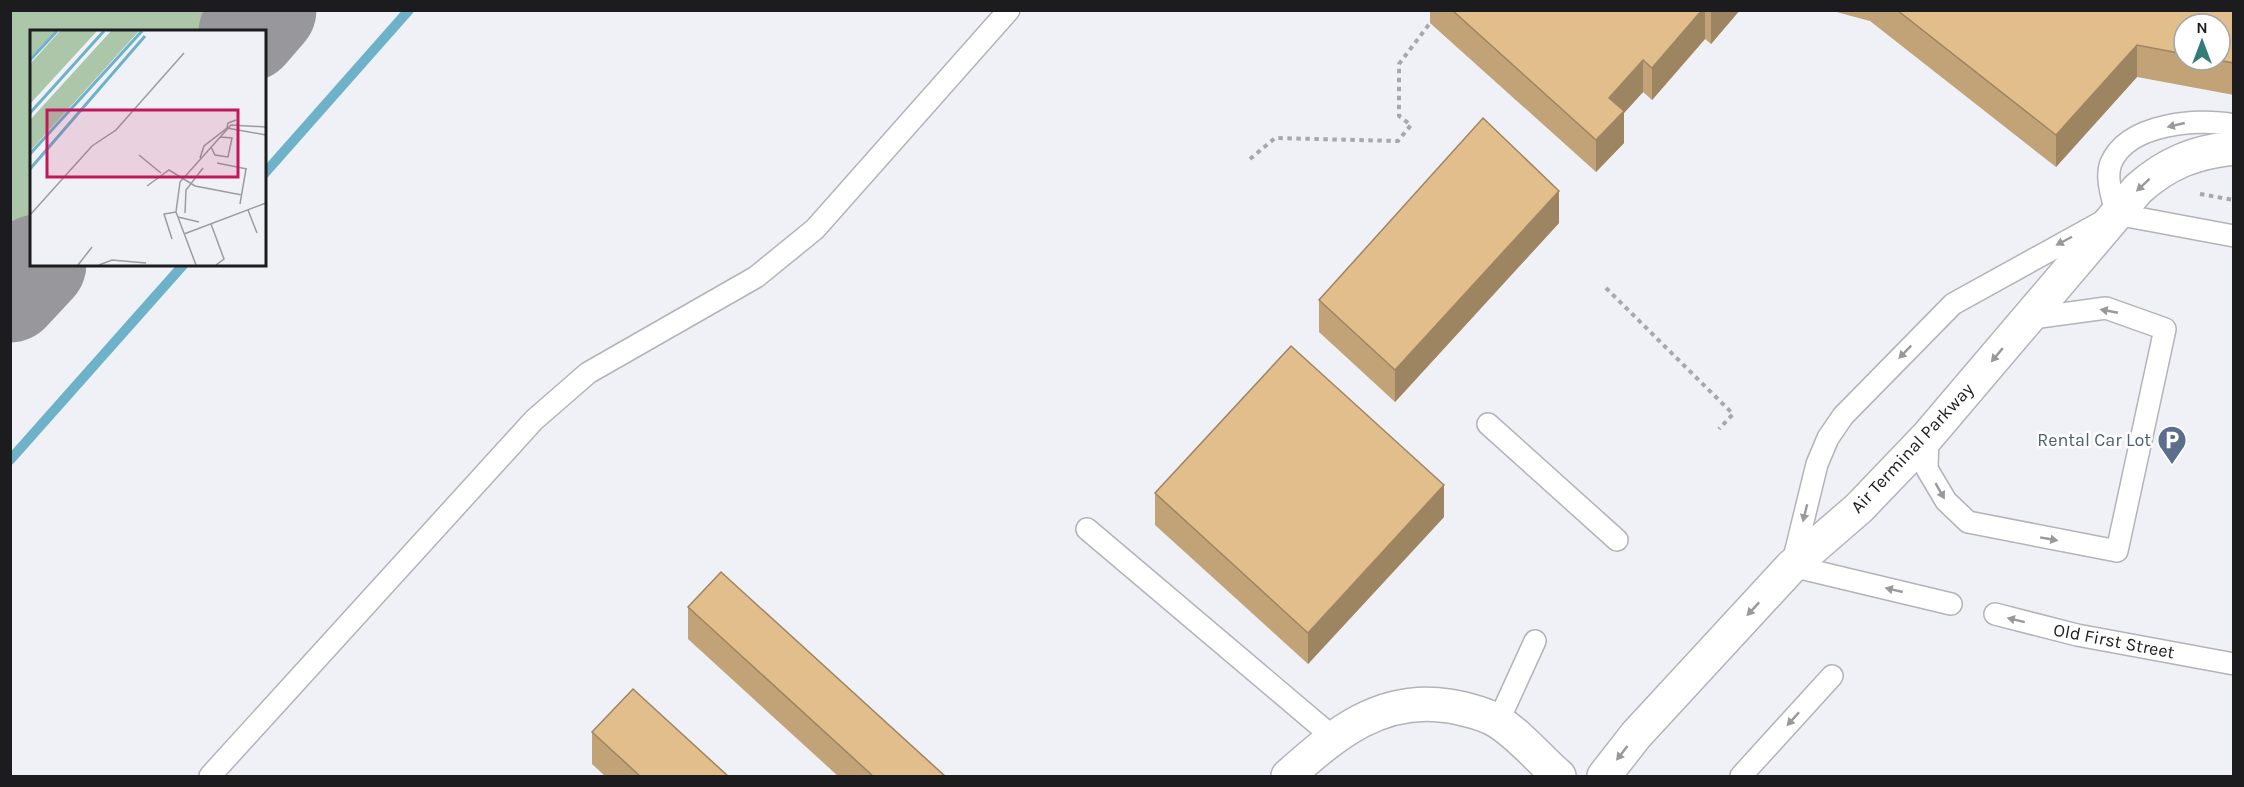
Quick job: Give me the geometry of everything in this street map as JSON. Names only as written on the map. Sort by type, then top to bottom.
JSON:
[{"type":"street","name":"Air Terminal Parkway","points":[[1604,777],[1636,735],[1792,566],[1859,508],[1928,436],[2116,214],[2150,178],[2171,164],[2196,154],[2234,148]]},
{"type":"street","points":[[1288,777],[1334,738],[1373,715],[1412,704],[1460,708],[1498,722],[1559,777]]},
{"type":"lane","points":[[210,777],[534,420],[588,373],[756,277],[815,229],[1009,10]]},
{"type":"lane","points":[[2116,214],[2109,174],[2111,164],[2123,147],[2154,130],[2186,122],[2234,125]]},
{"type":"lane","points":[[1951,604],[1792,566],[1817,464],[1828,438],[1843,416],[1959,300],[2116,214],[2234,236]]},
{"type":"lane","points":[[1928,436],[1927,469],[1946,501],[1968,522],[2117,551],[2165,328],[2106,308],[2026,319]]},
{"type":"lane","points":[[1488,424],[1617,540]]},
{"type":"lane","points":[[1087,530],[1334,738]]},
{"type":"lane","name":"Old First Street","points":[[1995,614],[2077,635],[2234,664]]},
{"type":"lane","points":[[1498,722],[1535,641]]},
{"type":"lane","points":[[1741,777],[1832,676]]},
{"type":"path","points":[[1250,159],[1275,138],[1398,141],[1411,125],[1399,116],[1399,63],[1430,23]]},
{"type":"path","points":[[2190,192],[2234,200]]},
{"type":"path","points":[[1605,288],[1733,414],[1719,429]]},
{"type":"green space","points":[[11,10],[229,11],[211,30],[30,30],[30,229],[11,252]]},
{"type":"building","points":[[1452,10],[1702,10],[1652,68],[1643,60],[1609,98],[1624,111],[1596,140]]},
{"type":"building","points":[[1897,10],[2234,10],[2234,63],[2232,63],[2232,12],[2172,12],[2172,52],[2137,45],[2056,135]]},
{"type":"building","points":[[1483,118],[1559,191],[1395,370],[1319,300]]},
{"type":"building","points":[[1291,346],[1444,485],[1308,633],[1155,493]]},
{"type":"building","points":[[721,572],[946,777],[874,777],[688,607]]},
{"type":"building","points":[[633,689],[729,777],[641,777],[592,732]]},
{"type":"waterway","points":[[266,172],[409,10]]},
{"type":"waterway","points":[[10,460],[182,266]]},
{"type":"taxiway","points":[[250,30],[267,10]]},
{"type":"taxiway","points":[[10,293],[35,266]]},
{"type":"place","name":"Rental Car Lot","points":[[2172,466]]}]
